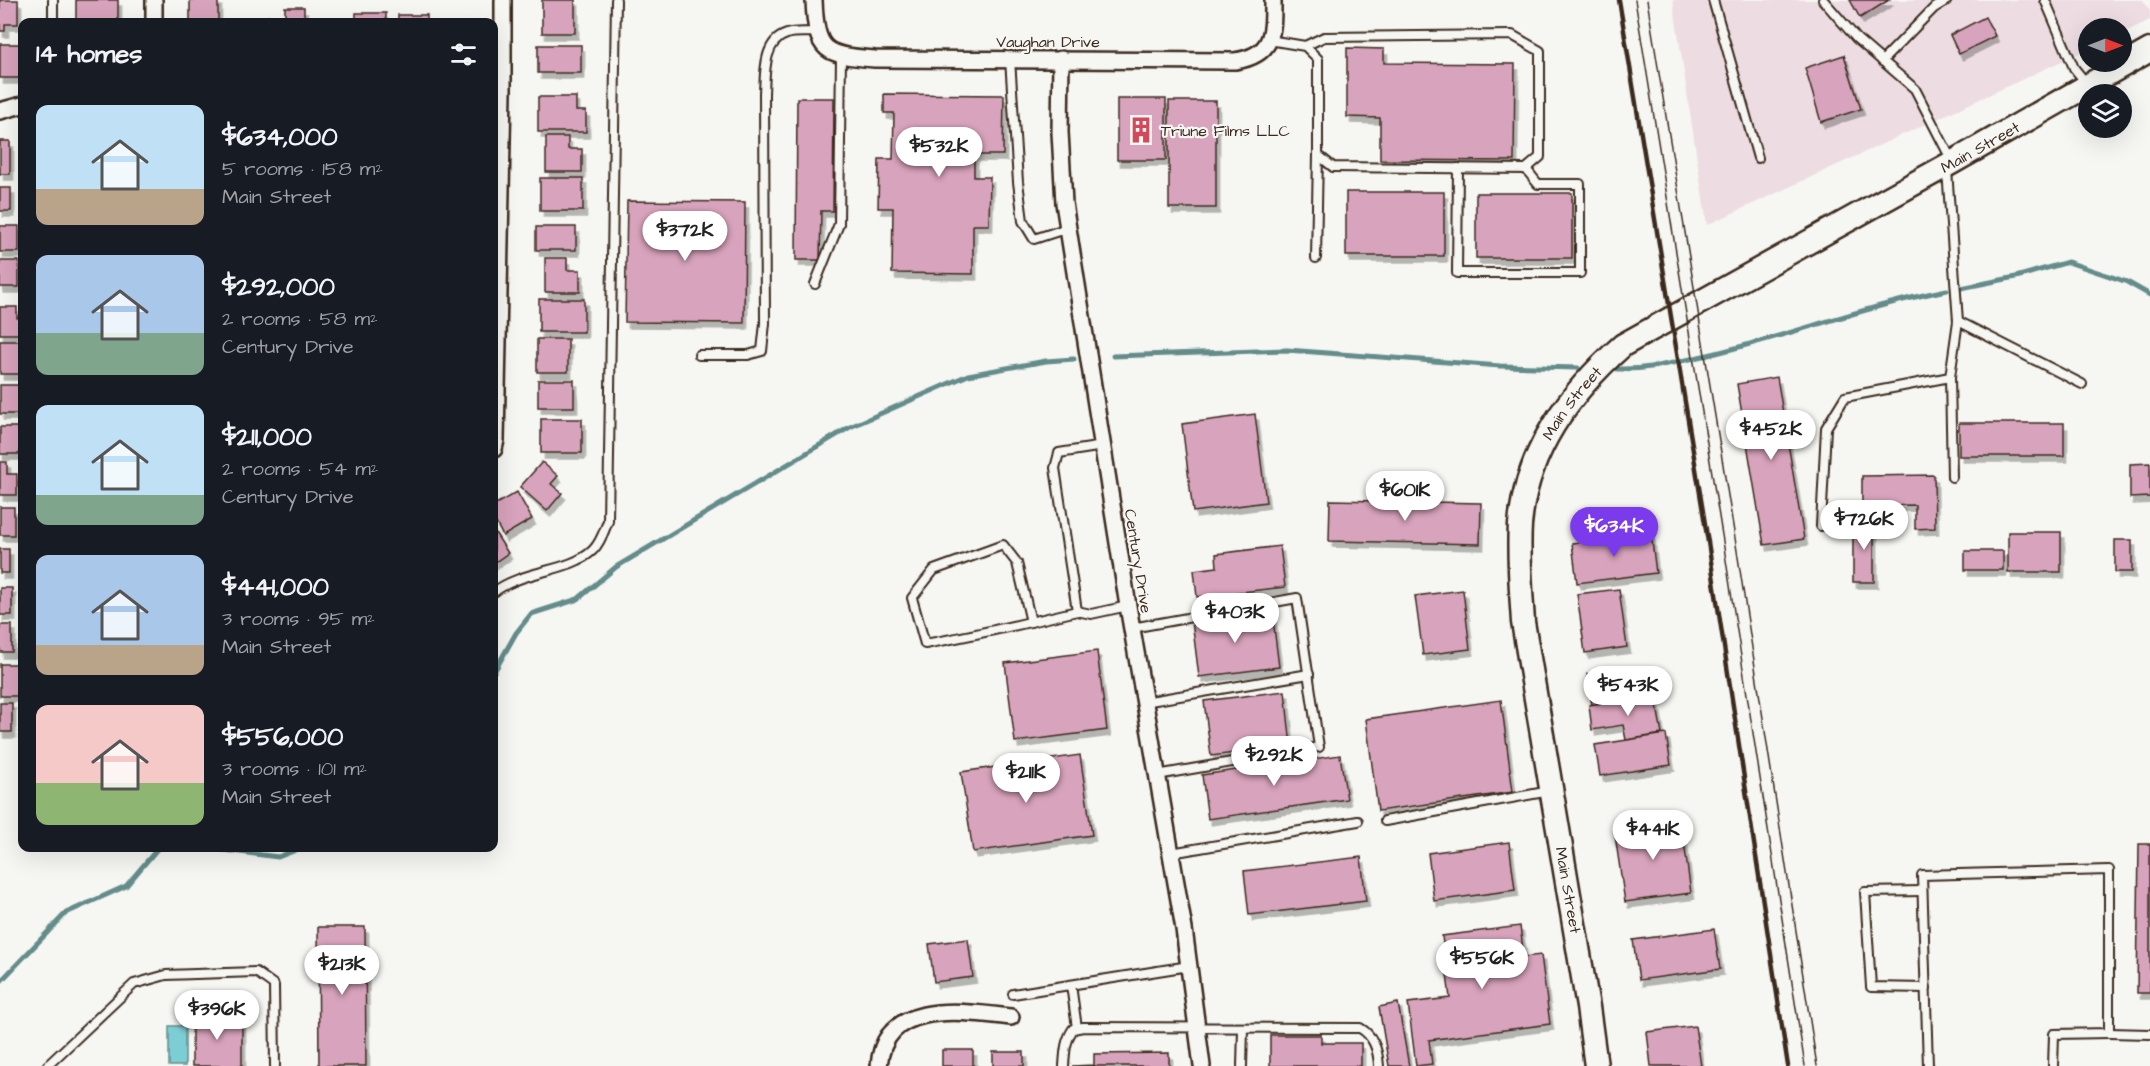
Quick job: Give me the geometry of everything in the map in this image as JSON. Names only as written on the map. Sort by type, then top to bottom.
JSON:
[{"type":"street","points":[[154,0],[154,18]]},
{"type":"street","points":[[498,91],[503,0]]},
{"type":"street","points":[[814,0],[816,32],[820,43],[841,56]]},
{"type":"street","points":[[1271,34],[1273,0]]},
{"type":"street","name":"Vaughan Drive","points":[[841,56],[875,59],[1235,61],[1249,59],[1262,51],[1271,34]]},
{"type":"street","name":"Main Street","points":[[2090,84],[2150,50]]},
{"type":"street","name":"Century Drive","points":[[1061,59],[1060,132],[1064,203],[1128,606],[1171,853],[1202,1066]]},
{"type":"street","name":"Main Street","points":[[1596,1066],[1523,622],[1520,524],[1532,467],[1555,423],[1575,393],[1623,345],[2078,91]]},
{"type":"street","points":[[0,111],[18,106]]},
{"type":"street","points":[[879,1066],[882,1048],[897,1025],[919,1016],[937,1012],[1011,1017]]},
{"type":"lane","points":[[53,0],[53,18]]},
{"type":"lane","points":[[498,589],[507,582],[571,563],[592,551],[601,539],[608,521],[616,0]]},
{"type":"lane","points":[[1713,0],[1758,158]]},
{"type":"lane","points":[[1823,0],[1857,39],[1915,89],[1950,164],[1958,321],[1950,377],[1952,477]]},
{"type":"lane","points":[[1882,61],[1926,16],[1947,0]]},
{"type":"lane","points":[[2045,0],[2074,68],[2087,84]]},
{"type":"lane","points":[[699,356],[748,355],[762,351],[765,323],[764,94],[766,65],[772,45],[786,34],[816,32]]},
{"type":"lane","points":[[1271,34],[1305,46],[1318,59],[1317,258]]},
{"type":"lane","points":[[1305,46],[1324,37],[1512,34],[1540,51],[1540,157],[1526,169],[1333,167],[1318,155]]},
{"type":"lane","points":[[815,284],[839,224],[841,56]]},
{"type":"lane","points":[[1010,59],[1018,182],[1023,221],[1034,239],[1068,228]]},
{"type":"lane","points":[[1458,168],[1456,273],[1580,273],[1580,184],[1538,184],[1526,169]]},
{"type":"lane","points":[[1958,321],[2082,384]]},
{"type":"lane","points":[[1821,526],[1826,428],[1845,397],[1950,377]]},
{"type":"lane","points":[[1077,611],[1055,468],[1059,453],[1103,446]]},
{"type":"lane","points":[[1031,621],[1017,563],[1003,546],[934,570],[912,598],[925,644],[1031,621],[1077,611],[1091,614],[1128,606]]},
{"type":"lane","points":[[1132,628],[1297,598],[1319,747],[1157,775]]},
{"type":"lane","points":[[1144,702],[1309,674]]},
{"type":"lane","points":[[1385,821],[1552,791]]},
{"type":"lane","points":[[1171,853],[1358,821]]},
{"type":"lane","points":[[1928,1066],[1922,875],[2109,870],[2109,1033]]},
{"type":"lane","points":[[1922,891],[1865,892],[1871,987],[1926,988]]},
{"type":"lane","points":[[1013,994],[1189,966]]},
{"type":"lane","points":[[47,1066],[134,984],[166,975],[256,972],[274,985],[275,1066]]},
{"type":"lane","points":[[1071,985],[1077,1028]]},
{"type":"lane","points":[[1064,1066],[1065,1045],[1073,1029],[1077,1028],[1360,1028],[1367,1032],[1375,1043],[1379,1066]]},
{"type":"lane","points":[[1242,1066],[1243,1028]]},
{"type":"lane","points":[[2053,1066],[2054,1034],[2150,1034]]},
{"type":"shaded area","points":[[1673,0],[2143,0],[2150,11],[2150,20],[2132,29],[2132,18],[2078,18],[2078,54],[1707,225]]},
{"type":"water","points":[[169,1026],[185,1026],[185,1066],[169,1066]]},
{"type":"building","points":[[0,0],[18,0],[18,24],[5,24],[5,31],[0,31]]},
{"type":"building","points":[[76,0],[118,0],[118,18],[76,18]]},
{"type":"building","points":[[190,0],[218,0],[218,18],[190,18]]},
{"type":"building","points":[[542,0],[575,0],[575,33],[542,33]]},
{"type":"building","points":[[1850,0],[1889,0],[1860,18]]},
{"type":"building","points":[[285,7],[304,7],[304,18],[269,18],[269,16],[285,16]]},
{"type":"building","points":[[356,13],[386,13],[386,18],[356,18]]},
{"type":"building","points":[[398,15],[427,15],[427,18],[398,18]]},
{"type":"building","points":[[1985,17],[1995,36],[1959,54],[1950,35]]},
{"type":"building","points":[[0,44],[18,44],[18,78],[0,78]]},
{"type":"building","points":[[538,45],[581,45],[581,73],[538,73]]},
{"type":"building","points":[[1347,48],[1384,49],[1384,63],[1515,64],[1514,161],[1380,160],[1380,118],[1347,117]]},
{"type":"building","points":[[1844,55],[1861,109],[1821,122],[1805,68]]},
{"type":"building","points":[[884,94],[1004,95],[1003,155],[974,155],[974,177],[990,177],[989,225],[973,225],[973,274],[892,273],[893,208],[878,208],[879,159],[893,159],[894,113],[884,113]]},
{"type":"building","points":[[538,97],[576,97],[576,111],[586,111],[586,132],[538,132]]},
{"type":"building","points":[[797,98],[834,98],[833,211],[821,211],[820,260],[796,260]]},
{"type":"building","name":"Triune Films LLC","points":[[1117,99],[1166,99],[1166,160],[1117,160]]},
{"type":"building","points":[[1169,101],[1216,101],[1216,208],[1169,208]]},
{"type":"building","points":[[546,137],[568,137],[568,149],[582,149],[582,172],[546,172]]},
{"type":"building","points":[[0,141],[10,141],[10,174],[0,174]]},
{"type":"building","points":[[540,178],[583,178],[583,211],[540,211]]},
{"type":"building","points":[[0,188],[11,188],[11,211],[0,211]]},
{"type":"building","points":[[1346,192],[1444,192],[1444,256],[1346,256]]},
{"type":"building","points":[[1476,193],[1572,193],[1572,258],[1476,258]]},
{"type":"building","points":[[627,201],[745,202],[744,323],[625,322]]},
{"type":"building","points":[[0,226],[18,226],[18,252],[0,252]]},
{"type":"building","points":[[536,227],[576,227],[576,250],[536,250]]},
{"type":"building","points":[[545,258],[567,258],[567,270],[580,270],[580,292],[545,292]]},
{"type":"building","points":[[0,261],[18,261],[18,287],[0,287]]},
{"type":"building","points":[[539,299],[584,299],[584,332],[539,332]]},
{"type":"building","points":[[0,307],[17,307],[18,334],[0,334]]},
{"type":"building","points":[[537,339],[568,339],[568,372],[537,372]]},
{"type":"building","points":[[0,341],[18,341],[18,374],[0,374]]},
{"type":"building","points":[[1777,377],[1804,539],[1764,545],[1737,384]]},
{"type":"building","points":[[538,380],[574,380],[574,407],[538,407]]},
{"type":"building","points":[[0,385],[18,385],[18,414],[0,414]]},
{"type":"building","points":[[1255,414],[1266,502],[1193,512],[1182,424]]},
{"type":"building","points":[[541,419],[582,419],[582,453],[541,453]]},
{"type":"building","points":[[1959,423],[2064,423],[2064,456],[1959,456]]},
{"type":"building","points":[[0,427],[18,427],[18,454],[0,454]]},
{"type":"building","points":[[0,462],[7,462],[7,474],[17,474],[17,495],[0,495]]},
{"type":"building","points":[[542,462],[558,476],[551,484],[562,493],[547,511],[520,487]]},
{"type":"building","points":[[2150,463],[2150,497],[2130,498],[2130,464]]},
{"type":"building","points":[[1934,475],[1935,528],[1915,529],[1915,505],[1862,506],[1862,476]]},
{"type":"building","points":[[517,492],[532,519],[503,536],[498,527],[498,503]]},
{"type":"building","points":[[1330,500],[1481,503],[1480,544],[1329,541]]},
{"type":"building","points":[[0,507],[14,507],[14,535],[0,535]]},
{"type":"building","points":[[1853,520],[1874,520],[1874,582],[1853,582]]},
{"type":"building","points":[[2008,532],[2061,532],[2061,572],[2008,572]]},
{"type":"building","points":[[1651,533],[1656,573],[1577,583],[1572,543]]},
{"type":"building","points":[[498,537],[508,553],[498,560]]},
{"type":"building","points":[[2115,540],[2132,540],[2132,572],[2115,572]]},
{"type":"building","points":[[1280,546],[1285,587],[1197,597],[1194,570],[1217,567],[1216,554]]},
{"type":"building","points":[[0,549],[9,549],[9,573],[0,573]]},
{"type":"building","points":[[1965,551],[2003,551],[2003,570],[1965,570]]},
{"type":"building","points":[[0,588],[12,588],[12,615],[0,615]]},
{"type":"building","points":[[1619,589],[1627,647],[1585,653],[1577,594]]},
{"type":"building","points":[[1463,590],[1470,649],[1423,655],[1415,596]]},
{"type":"building","points":[[1272,611],[1279,667],[1199,677],[1192,621]]},
{"type":"building","points":[[0,625],[12,625],[12,652],[0,652]]},
{"type":"building","points":[[1097,651],[1107,730],[1015,742],[1005,663]]},
{"type":"building","points":[[0,664],[18,664],[18,696],[0,696]]},
{"type":"building","points":[[1630,668],[1635,698],[1592,705],[1587,674]]},
{"type":"building","points":[[1285,691],[1291,746],[1211,756],[1204,701]]},
{"type":"building","points":[[1655,695],[1662,734],[1626,740],[1623,725],[1592,730],[1589,705]]},
{"type":"building","points":[[1501,700],[1513,792],[1378,811],[1366,719]]},
{"type":"building","points":[[0,703],[12,703],[12,732],[0,732]]},
{"type":"building","points":[[1666,734],[1671,765],[1600,776],[1595,745]]},
{"type":"building","points":[[1080,755],[1092,835],[973,852],[961,772]]},
{"type":"building","points":[[1340,755],[1347,799],[1208,819],[1202,775]]},
{"type":"building","points":[[1681,820],[1691,893],[1625,902],[1614,829]]},
{"type":"building","points":[[1509,842],[1515,890],[1434,901],[1428,853]]},
{"type":"building","points":[[2139,844],[2150,844],[2150,993],[2137,993]]},
{"type":"building","points":[[1361,857],[1366,901],[1249,915],[1244,871]]},
{"type":"building","points":[[1520,926],[1524,957],[1541,955],[1550,1024],[1429,1040],[1432,1064],[1416,1066],[1408,1003],[1450,998],[1442,936]]},
{"type":"building","points":[[318,927],[365,927],[366,1066],[319,1066]]},
{"type":"building","points":[[1714,929],[1720,969],[1639,980],[1633,940]]},
{"type":"building","points":[[968,939],[973,977],[934,982],[929,944]]},
{"type":"building","points":[[1398,1003],[1409,1066],[1389,1066],[1379,1007]]},
{"type":"building","points":[[192,1016],[242,1016],[242,1066],[192,1066]]},
{"type":"building","points":[[1695,1026],[1701,1066],[1651,1066],[1647,1032]]},
{"type":"building","points":[[1270,1035],[1321,1035],[1321,1043],[1361,1043],[1361,1066],[1270,1066]]},
{"type":"building","points":[[942,1050],[973,1050],[973,1066],[942,1066]]},
{"type":"building","points":[[993,1052],[1024,1052],[1024,1066],[993,1066]]},
{"type":"building","points":[[1169,1053],[1169,1066],[1072,1066],[1094,1065],[1094,1054]]},
{"type":"waterway","points":[[1961,288],[2016,277],[2068,262],[2127,282],[2150,295]]},
{"type":"waterway","points":[[1617,369],[1652,367],[1708,355],[1887,304],[1947,290]]},
{"type":"waterway","points":[[1113,356],[1287,350],[1500,366],[1578,368]]},
{"type":"waterway","points":[[498,665],[516,633],[531,614],[578,599],[616,567],[850,427],[968,375],[1046,361],[1074,359]]},
{"type":"waterway","points":[[0,982],[66,913],[126,886],[155,852]]},
{"type":"waterway","points":[[239,852],[278,857],[291,852]]},
{"type":"tram line","points":[[1635,0],[1805,1066]]},
{"type":"tram line","points":[[1647,0],[1735,538],[1817,1066]]},
{"type":"railway","points":[[1619,0],[1708,542],[1788,1066]]},
{"type":"place","name":"Triune Films LLC","points":[[1141,130]]}]
